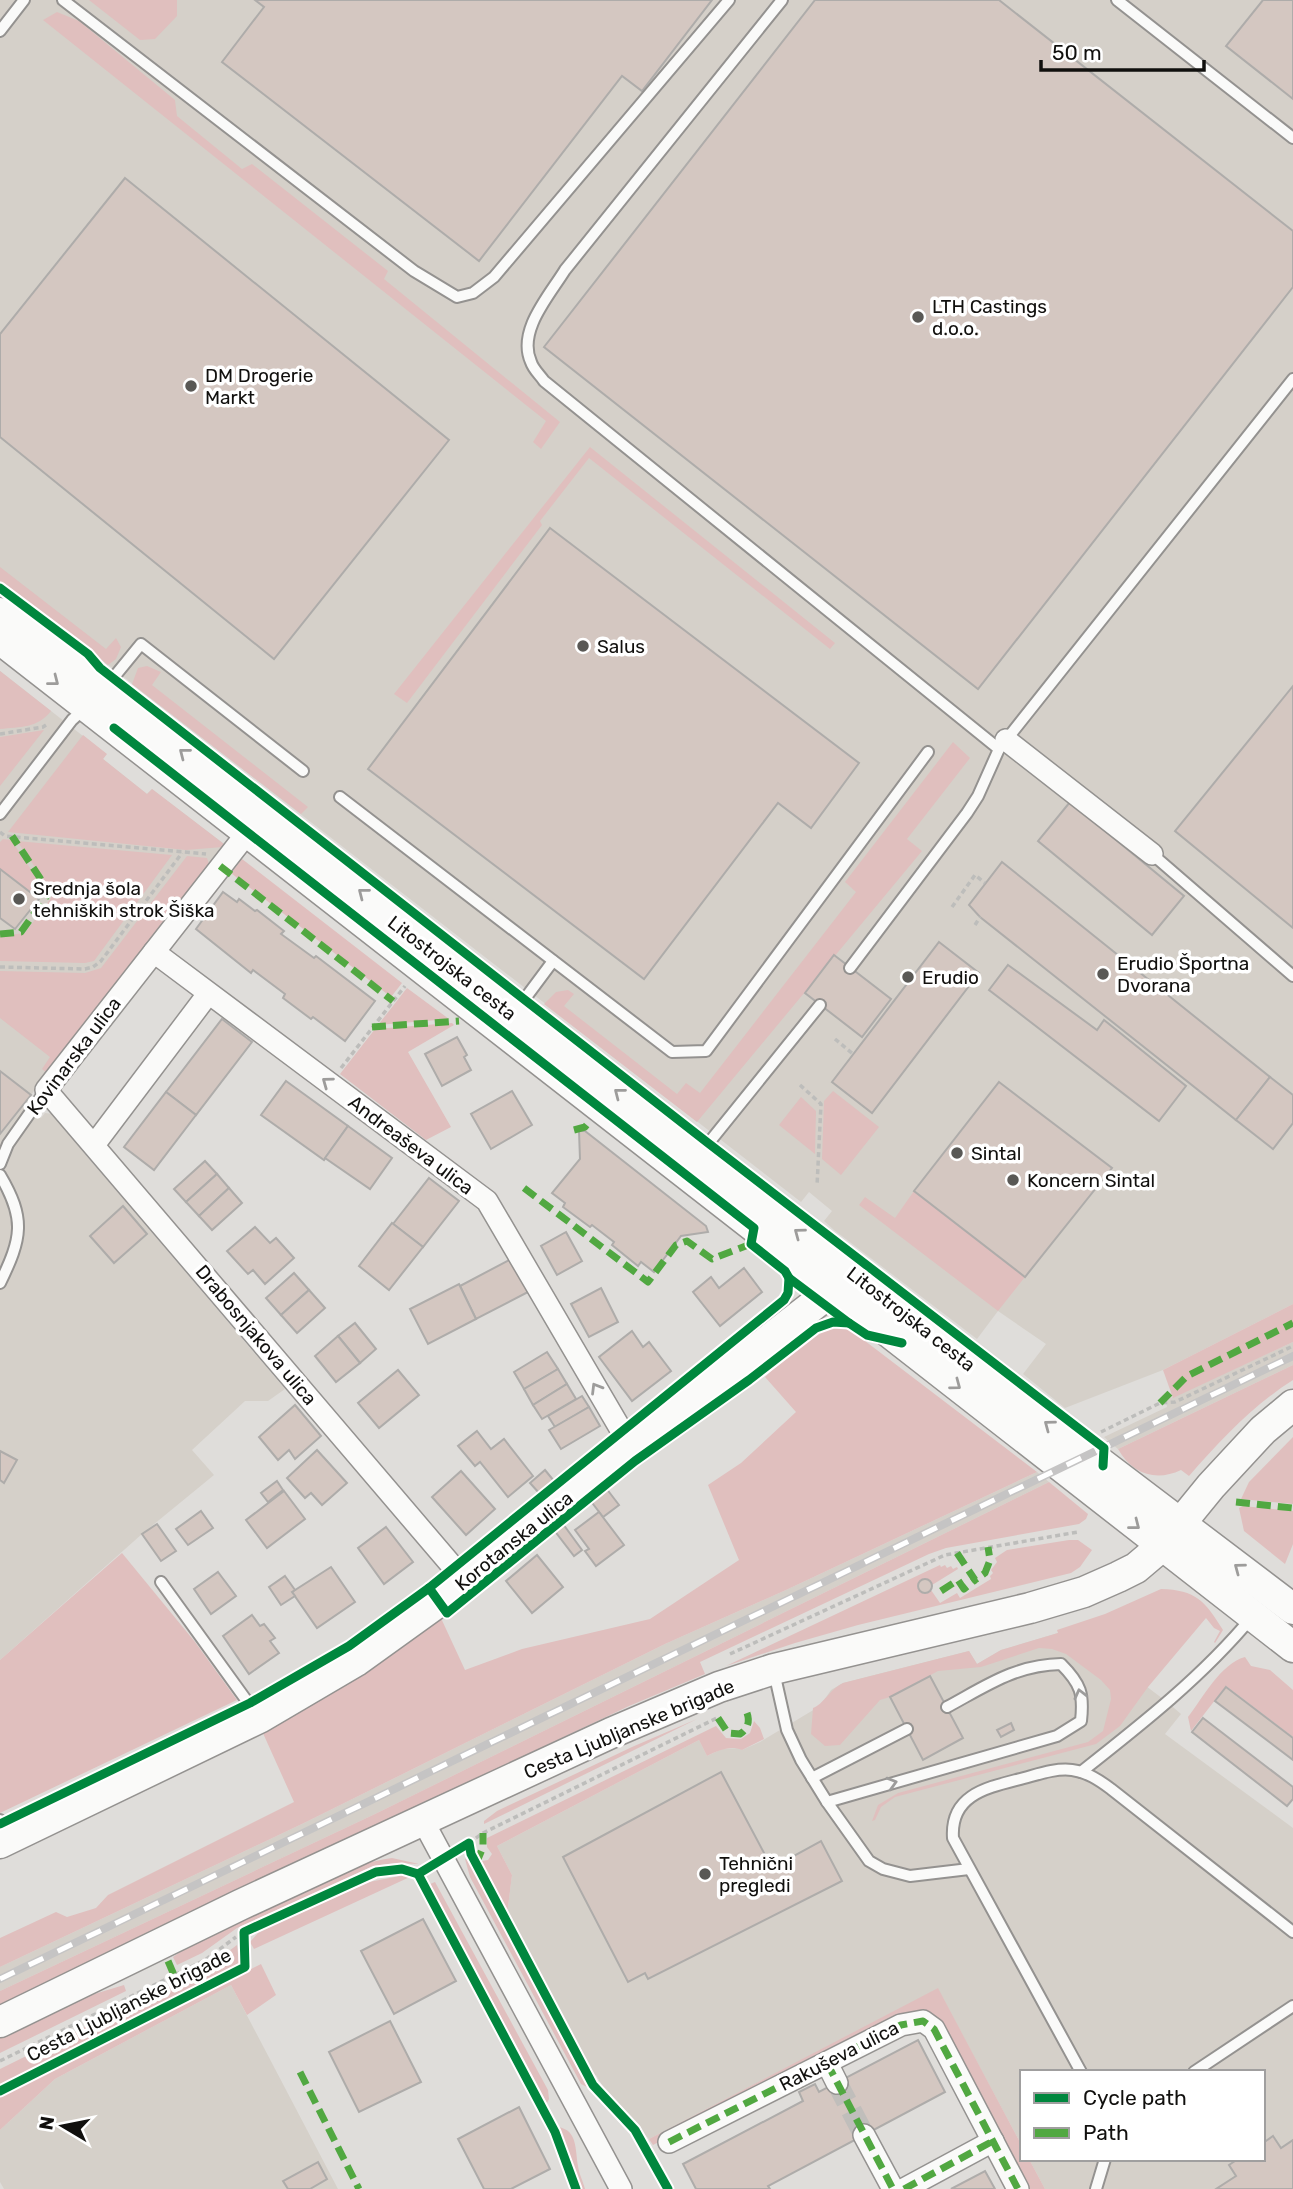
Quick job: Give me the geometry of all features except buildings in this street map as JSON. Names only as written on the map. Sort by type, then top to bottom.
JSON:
[{"type":"street","name":"Litostrojska cesta","points":[[0,613],[246,834],[509,1021],[1172,1536],[1253,1616],[1293,1647]]},
{"type":"street","name":"Litostrojska cesta","points":[[0,639],[95,698]]},
{"type":"street","points":[[1002,745],[1152,854]]},
{"type":"street","name":"Kovinarska ulica","points":[[46,1090],[246,834]]},
{"type":"street","points":[[94,1145],[208,994],[154,952]]},
{"type":"street","name":"Andreaševa ulica","points":[[208,994],[487,1201],[631,1447]]},
{"type":"street","name":"Drabosnjakova ulica","points":[[46,1090],[465,1581]]},
{"type":"street","name":"Korotanska ulica","points":[[4,1834],[259,1718],[356,1661],[465,1581],[631,1447],[844,1282]]},
{"type":"street","name":"Cesta Ljubljanske brigade","points":[[0,2022],[240,1905],[611,1732],[719,1688],[774,1669],[1072,1595],[1101,1585],[1136,1568],[1172,1536],[1219,1477],[1263,1430],[1291,1410]]},
{"type":"street","name":"Litostrojska cesta","points":[[1172,1536],[1292,1604]]},
{"type":"street","points":[[423,1821],[621,2189]]},
{"type":"street","name":"Rakuševa ulica","points":[[669,2142],[905,2023],[918,2021],[927,2023],[934,2029],[1018,2189]]},
{"type":"street","points":[[827,2063],[837,2083]]},
{"type":"street","points":[[864,2135],[893,2189]]},
{"type":"street","points":[[904,2189],[993,2141]]},
{"type":"lane","points":[[0,31],[24,0]]},
{"type":"lane","points":[[63,0],[414,271],[457,297],[473,293],[494,277],[729,0]]},
{"type":"lane","points":[[782,0],[565,270],[526,339],[531,362],[544,381],[1002,745]]},
{"type":"lane","points":[[1118,0],[1293,138]]},
{"type":"lane","points":[[850,968],[967,813],[1002,745],[1293,379]]},
{"type":"lane","points":[[0,814],[72,720],[95,698],[141,644],[303,771]]},
{"type":"lane","points":[[340,797],[672,1052],[705,1051],[928,752]]},
{"type":"lane","points":[[1152,854],[1293,976]]},
{"type":"lane","points":[[509,1021],[553,961]]},
{"type":"lane","points":[[691,1164],[821,1005]]},
{"type":"lane","name":"Kovinarska ulica","points":[[0,1164],[8,1144],[46,1090]]},
{"type":"lane","points":[[0,1175],[13,1198],[20,1232],[0,1283]]},
{"type":"lane","points":[[161,1582],[259,1718]]},
{"type":"lane","points":[[1082,1772],[1216,1658],[1253,1616]]},
{"type":"lane","points":[[827,1802],[1057,1735],[1081,1721],[1083,1700],[1076,1679],[1061,1664],[1041,1665],[1015,1671],[947,1707]]},
{"type":"lane","points":[[774,1669],[787,1730],[827,1802],[869,1861],[883,1869],[910,1876],[969,1870]]},
{"type":"lane","points":[[812,1778],[907,1729]]},
{"type":"lane","points":[[1079,2070],[953,1838],[953,1827],[959,1808],[974,1794],[993,1786],[1051,1771],[1082,1772],[1111,1788],[1293,1932]]},
{"type":"lane","points":[[1197,2070],[1293,2006]]},
{"type":"lane","points":[[1096,2189],[1104,2161]]},
{"type":"path","points":[[0,734],[43,727],[51,719]]},
{"type":"path","points":[[0,832],[5,836],[182,853],[246,834]]},
{"type":"path","points":[[0,967],[93,967],[101,961],[182,853]]},
{"type":"path","points":[[952,907],[975,875],[985,883]]},
{"type":"path","points":[[975,925],[981,917]]},
{"type":"path","points":[[329,1083],[408,982]]},
{"type":"path","points":[[835,1039],[853,1054]]},
{"type":"path","points":[[800,1086],[821,1104],[817,1186]]},
{"type":"path","points":[[1090,1438],[1160,1403],[1175,1402],[1293,1346]]},
{"type":"shaded area","points":[[0,0],[1293,0],[1293,1304],[1163,1370],[1065,1408],[1023,1374],[1046,1344],[998,1311],[977,1339],[834,1230],[824,1221],[832,1211],[809,1192],[801,1202],[0,581]]},
{"type":"shaded area","points":[[89,0],[177,0],[177,16],[155,39],[140,40]]},
{"type":"shaded area","points":[[57,12],[79,21],[175,100],[177,116],[242,169],[252,164],[388,271],[384,279],[560,422],[541,449],[533,442],[546,421],[43,20]]},
{"type":"shaded area","points":[[590,447],[835,643],[830,649],[589,458],[540,521],[542,525],[407,703],[394,694]]},
{"type":"shaded area","points":[[0,567],[106,649],[116,638],[121,647],[116,659],[108,665],[0,581]]},
{"type":"shaded area","points":[[147,666],[161,672],[152,685],[308,807],[301,814],[132,684],[138,668]]},
{"type":"shaded area","points":[[0,671],[106,754],[103,759],[147,794],[152,789],[224,844],[24,1104],[41,1118],[45,1113],[54,1114],[285,1389],[268,1401],[245,1401],[192,1450],[214,1475],[142,1534],[0,1660]]},
{"type":"shaded area","points":[[0,671],[51,711],[46,717],[34,724],[0,729]]},
{"type":"shaded area","points":[[44,730],[0,786],[0,737]]},
{"type":"shaded area","points":[[83,735],[107,754],[103,759],[147,794],[152,789],[224,844],[223,847],[186,850],[8,832]]},
{"type":"shaded area","points":[[953,742],[970,758],[907,839],[922,851],[697,1122],[544,1004],[556,992],[568,990],[574,994],[564,1006],[677,1094],[686,1083],[700,1093],[856,892],[845,882]]},
{"type":"shaded area","points":[[3,839],[11,840],[45,890],[38,898],[0,869],[0,842]]},
{"type":"shaded area","points":[[17,841],[172,855],[94,961],[0,961],[0,936],[25,933],[51,898],[46,883]]},
{"type":"shaded area","points":[[187,856],[207,858],[209,864],[47,1073],[42,1069],[50,1057],[0,1018],[0,971],[85,973],[101,968]]},
{"type":"shaded area","points":[[242,859],[402,983],[391,997],[231,873]]},
{"type":"shaded area","points":[[407,988],[449,1019],[378,1025]]},
{"type":"shaded area","points":[[454,1025],[408,1052],[451,1127],[426,1140],[340,1074],[375,1029]]},
{"type":"shaded area","points":[[833,1091],[879,1127],[841,1175],[822,1159],[824,1101]]},
{"type":"shaded area","points":[[801,1097],[816,1111],[815,1154],[779,1125]]},
{"type":"shaded area","points":[[914,1191],[1025,1277],[998,1311],[859,1205],[865,1197],[895,1218]]},
{"type":"shaded area","points":[[1293,1304],[1293,1342],[1173,1398],[1163,1370]]},
{"type":"shaded area","points":[[837,1326],[848,1328],[1037,1472],[665,1644],[304,1823],[0,1967],[0,1938],[56,1912],[67,1917],[96,1908],[108,1895],[294,1802],[262,1731],[440,1616],[465,1670],[522,1649],[650,1619],[739,1560],[708,1485],[741,1463],[796,1412],[765,1377],[807,1340]]},
{"type":"shaded area","points":[[1293,1342],[1293,1365],[1118,1449],[1104,1437],[1167,1407],[1166,1400]]},
{"type":"shaded area","points":[[1293,1365],[1293,1380],[1251,1412],[1189,1476],[1181,1470],[1172,1474],[1154,1475],[1137,1470],[1118,1449]]},
{"type":"shaded area","points":[[1293,1437],[1293,1504],[1241,1499],[1249,1482]]},
{"type":"shaded area","points":[[1037,1472],[1049,1482],[375,1814],[0,1991],[0,1967],[304,1823],[665,1644]]},
{"type":"shaded area","points":[[1049,1482],[1088,1514],[1086,1519],[1079,1524],[946,1548],[929,1554],[700,1662],[705,1674],[629,1706],[0,2005],[0,1991],[375,1814]]},
{"type":"shaded area","points":[[1243,1506],[1293,1511],[1293,1544],[1285,1564],[1244,1531],[1239,1508]]},
{"type":"shaded area","points":[[1078,1540],[1092,1550],[1080,1567],[1071,1573],[858,1625],[726,1666],[940,1565],[958,1569],[932,1585],[925,1579],[920,1580],[917,1586],[922,1593],[931,1590],[940,1603],[957,1593],[960,1598],[991,1579],[991,1570],[997,1562],[995,1558],[1007,1550]]},
{"type":"shaded area","points":[[122,1553],[195,1642],[237,1700],[0,1813],[0,1660]]},
{"type":"shaded area","points":[[1161,1589],[1183,1592],[1198,1599],[1223,1630],[1215,1643],[1220,1631],[1206,1618],[1148,1687],[1120,1726],[1096,1744],[895,1797],[881,1807],[872,1821],[878,1805],[898,1793],[1088,1742],[1103,1731],[1111,1699],[1110,1690],[1066,1654],[1039,1648],[981,1667],[938,1671],[880,1700],[840,1745],[825,1746],[811,1734],[813,1708],[843,1683],[969,1651],[977,1664],[1001,1650],[1058,1633],[1057,1630],[1105,1614]]},
{"type":"shaded area","points":[[1058,1633],[1142,1683],[1181,1714],[1165,1734],[1293,1828],[1293,2189],[1045,2189],[1030,2161],[1265,2161],[1265,2070],[1020,2070],[1020,2142],[938,1989],[649,2139],[608,2095],[596,2075],[593,2077],[507,1915],[512,1875],[497,1846],[699,1740],[707,1756],[722,1749],[742,1750],[760,1742],[820,1706],[831,1690],[843,1683],[969,1651],[977,1664],[1001,1650]]},
{"type":"shaded area","points":[[1245,1657],[1251,1666],[1270,1670],[1293,1690],[1293,1737],[1226,1686],[1191,1731],[1188,1717],[1206,1692],[1220,1674]]},
{"type":"shaded area","points":[[697,1719],[484,1824],[484,1821],[497,1811]]},
{"type":"shaded area","points":[[754,1721],[764,1739],[742,1750],[729,1748],[707,1756],[699,1740],[497,1846],[512,1875],[507,1915],[482,1867],[482,1861],[488,1860],[492,1854],[487,1847],[487,1838],[716,1726],[726,1738],[741,1739],[750,1733]]},
{"type":"shaded area","points":[[392,1858],[419,1864],[373,1866],[237,1928],[202,1953],[177,1965],[173,1957],[214,1932],[306,1887],[341,1872]]},
{"type":"shaded area","points":[[467,1858],[589,2088],[581,2084],[470,1877],[465,1859]]},
{"type":"shaded area","points":[[412,1876],[254,1949],[250,1942],[258,1933],[369,1882]]},
{"type":"shaded area","points":[[435,1882],[548,2090],[547,2103],[430,1884]]},
{"type":"shaded area","points":[[237,1945],[239,1964],[0,2086],[0,2069],[210,1965]]},
{"type":"shaded area","points":[[261,1964],[276,1995],[247,2015],[231,1985],[55,2079],[0,2130],[0,2097]]},
{"type":"shaded area","points":[[124,1985],[126,1991],[0,2053],[0,2036],[65,2003]]},
{"type":"shaded area","points":[[231,1985],[338,2189],[4,2189],[0,2182],[0,2130],[55,2079]]},
{"type":"shaded area","points":[[938,1988],[1020,2142],[1020,2161],[1030,2161],[1045,2189],[1029,2189],[941,2021],[924,2012],[914,2011],[895,2017],[653,2145],[649,2139]]},
{"type":"shaded area","points":[[558,2127],[572,2136],[585,2189],[582,2189]]},
{"type":"tunnel","points":[[837,2083],[864,2135]]},
{"type":"railway","points":[[0,1979],[1293,1356]]},
{"type":"marked path","points":[[0,934],[21,932],[48,894],[12,836]]},
{"type":"marked path","points":[[220,866],[393,1001]]},
{"type":"marked path","points":[[372,1027],[459,1021]]},
{"type":"marked path","points":[[574,1130],[585,1127],[590,1121]]},
{"type":"marked path","points":[[524,1188],[648,1282],[676,1245],[687,1241],[712,1259],[751,1244],[755,1247]]},
{"type":"marked path","points":[[1160,1403],[1187,1376],[1293,1323]]},
{"type":"marked path","points":[[1236,1502],[1293,1508]]},
{"type":"marked path","points":[[957,1553],[975,1580],[985,1573],[990,1560],[988,1547]]},
{"type":"marked path","points":[[941,1591],[958,1580],[964,1589],[975,1580]]},
{"type":"marked path","points":[[718,1718],[728,1733],[740,1734],[748,1725],[747,1713]]},
{"type":"marked path","points":[[476,1864],[483,1847],[483,1833]]},
{"type":"marked path","points":[[168,1961],[174,1975]]},
{"type":"marked path","points":[[669,2142],[901,2025],[923,2021],[934,2029],[1018,2189]]},
{"type":"marked path","points":[[827,2063],[893,2189]]},
{"type":"marked path","points":[[300,2072],[359,2189]]},
{"type":"marked path","points":[[904,2189],[993,2141]]},
{"type":"cycle path","points":[[0,588],[88,654],[100,668],[708,1143],[1104,1448],[1103,1466]]},
{"type":"cycle path","points":[[114,728],[754,1228],[751,1244],[785,1271],[789,1278],[867,1335],[902,1343]]},
{"type":"cycle path","points":[[0,1824],[250,1703],[349,1646],[429,1588],[784,1300],[788,1293],[789,1278]]},
{"type":"cycle path","points":[[429,1588],[447,1613],[635,1461],[749,1380],[816,1328],[833,1322],[849,1323]]},
{"type":"cycle path","points":[[0,2091],[245,1967],[244,1932],[376,1872],[402,1869],[418,1874],[469,1843],[471,1854],[593,2085],[635,2130],[668,2189]]},
{"type":"cycle path","points":[[418,1874],[555,2132],[576,2189]]},
{"type":"place","name":"LTH Castings d.o.o.","points":[[918,317]]},
{"type":"place","name":"DM Drogerie Markt","points":[[191,386]]},
{"type":"place","name":"Salus","points":[[583,646]]},
{"type":"place","name":"Srednja šola tehniških strok Šiška","points":[[19,899]]},
{"type":"place","name":"Erudio Športna Dvorana","points":[[1103,974]]},
{"type":"place","name":"Erudio","points":[[908,977]]},
{"type":"place","name":"Sintal","points":[[957,1153]]},
{"type":"place","name":"Koncern Sintal","points":[[1013,1180]]},
{"type":"place","name":"Tehnični pregledi","points":[[705,1874]]}]
